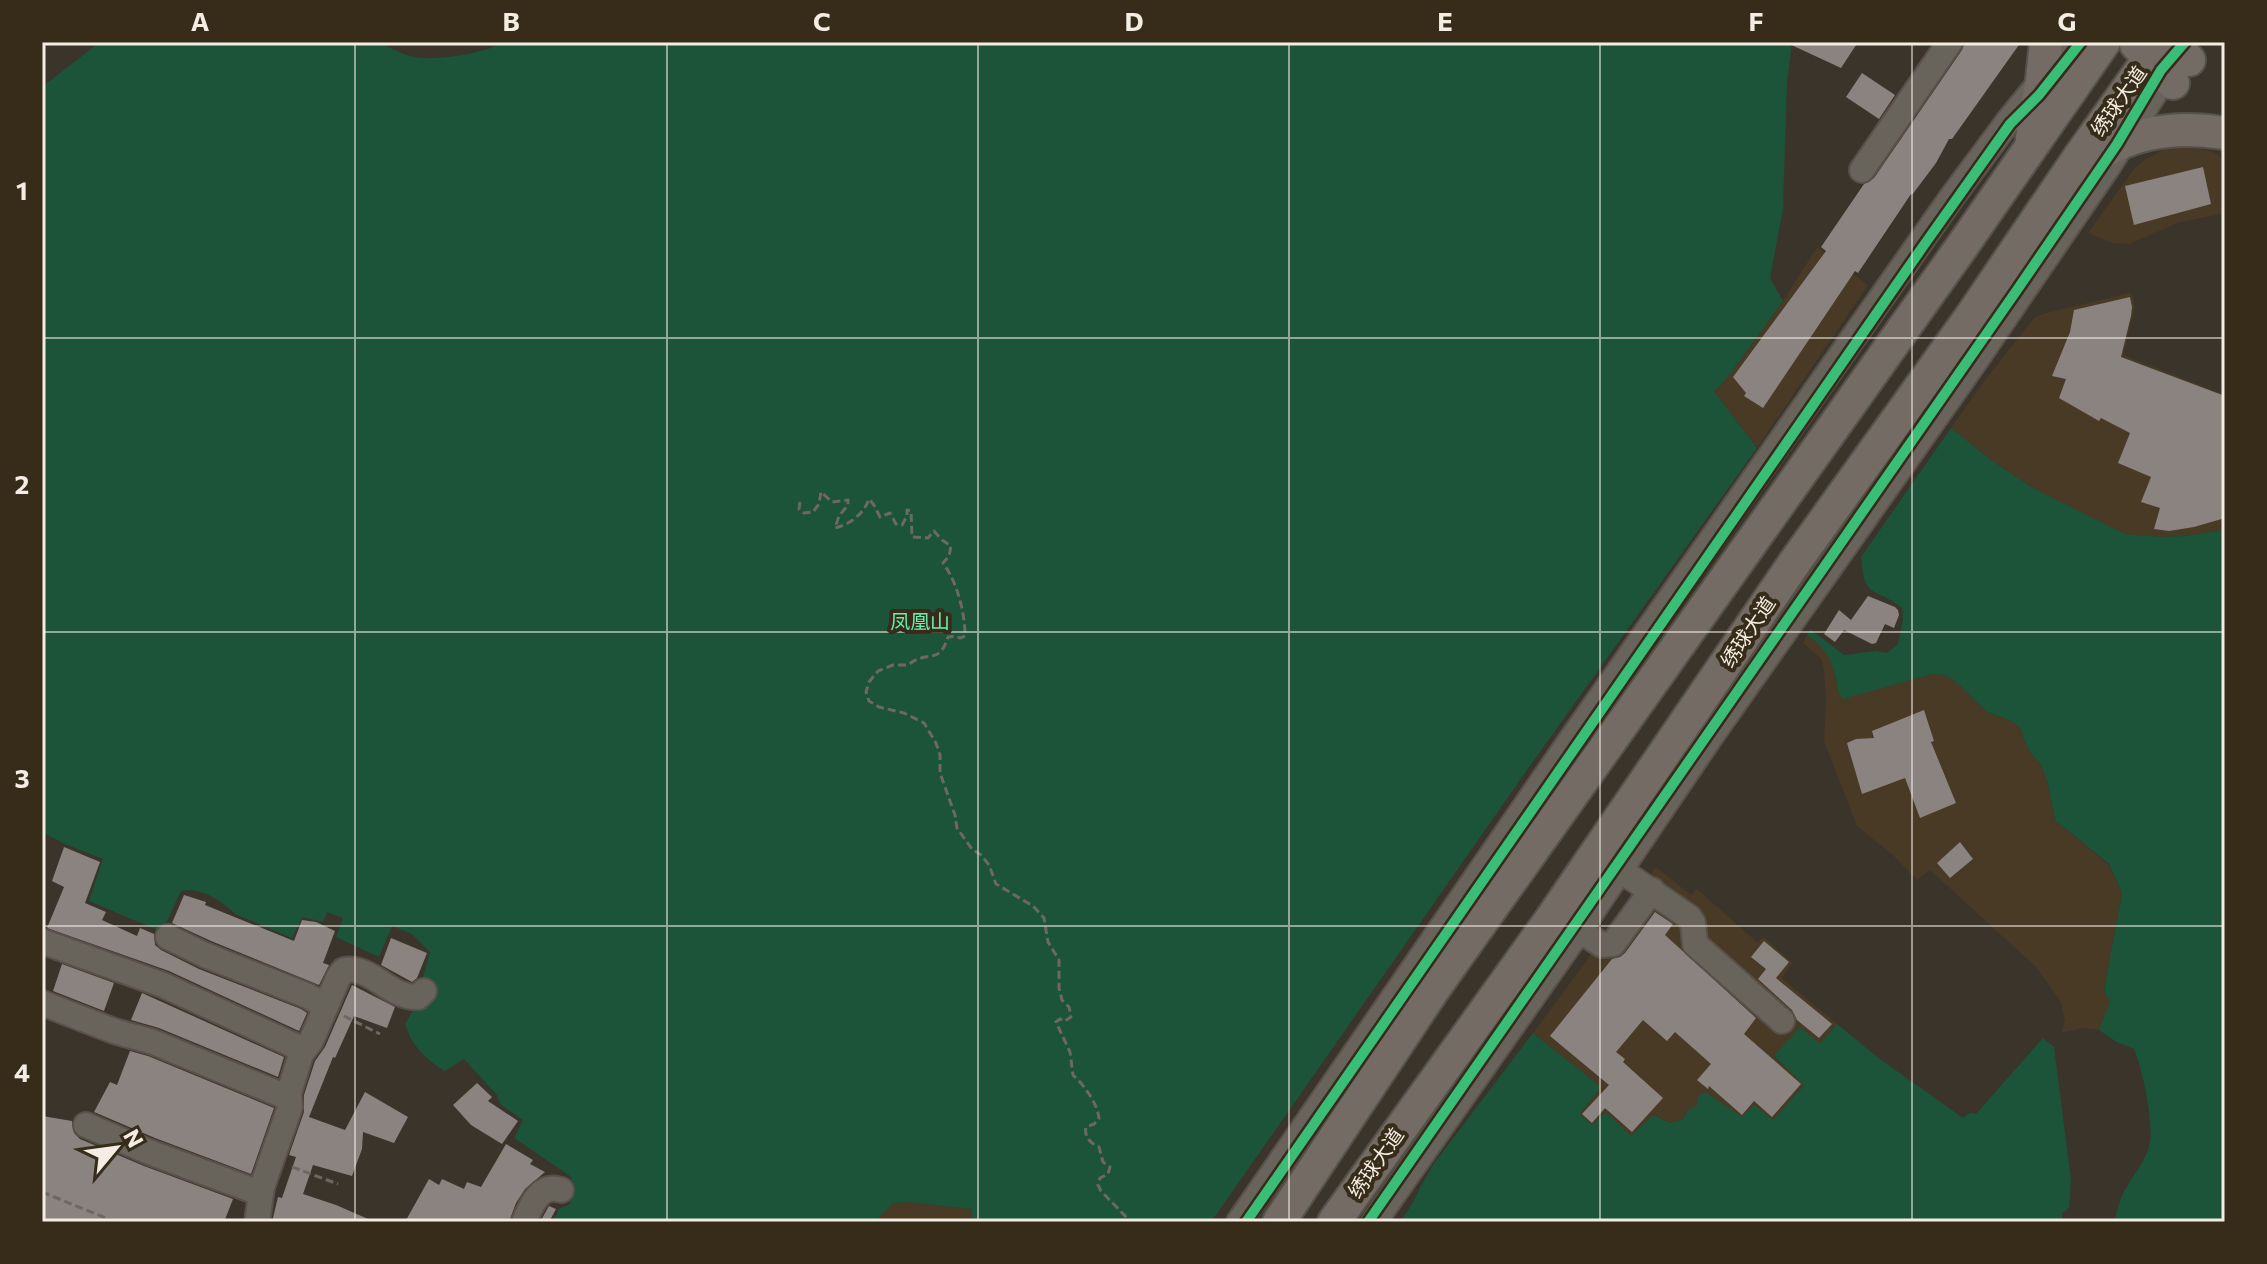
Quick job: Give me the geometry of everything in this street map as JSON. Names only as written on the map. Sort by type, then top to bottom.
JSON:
[{"type":"main road","points":[[2028,150],[2046,42]]},
{"type":"main road","points":[[1279,1222],[1433,990],[2104,42]]},
{"type":"main road","name":"绣球大道","points":[[1334,1222],[1437,1077],[1530,975],[1573,922],[1689,744],[1795,562],[1878,446],[2008,288],[2065,179],[2169,55]]},
{"type":"main road","points":[[2065,179],[2086,162],[2140,135],[2190,130],[2224,133]]},
{"type":"main road","points":[[1843,414],[1878,446]]},
{"type":"main road","points":[[1395,1046],[1437,1077]]},
{"type":"street","points":[[1862,170],[1950,42]]},
{"type":"street","points":[[1239,1222],[1919,245],[1985,152],[2073,42]]},
{"type":"street","points":[[1689,744],[2008,288],[2125,140],[2169,55]]},
{"type":"street","points":[[1919,245],[1963,245]]},
{"type":"street","points":[[1618,857],[1652,890],[1689,917],[1693,923],[1695,944],[1782,1021]]},
{"type":"street","points":[[1573,922],[1602,945],[1613,944],[1652,890]]},
{"type":"street","points":[[168,937],[308,996],[326,1007]]},
{"type":"street","points":[[44,942],[163,985],[304,1050]]},
{"type":"street","points":[[257,1222],[260,1193],[290,1107],[290,1089],[304,1050],[311,1041],[339,976],[344,970],[357,970],[404,996],[418,997],[424,991]]},
{"type":"street","points":[[1374,1222],[1530,975]]},
{"type":"street","points":[[1379,1019],[1433,990]]},
{"type":"street","points":[[42,1003],[114,1031],[153,1042],[289,1098]]},
{"type":"street","points":[[86,1125],[260,1193]]},
{"type":"street","points":[[524,1222],[540,1193],[553,1188],[561,1190]]},
{"type":"path","points":[[800,502],[799,509],[804,513],[813,512],[819,504],[821,492],[832,502],[848,500],[835,528],[855,518],[869,499],[880,517],[890,513],[896,524],[902,525],[907,510],[911,511],[912,537],[928,538],[934,531],[951,546],[949,556],[943,563],[954,580],[964,616],[965,636],[948,637],[943,651],[938,655],[924,656],[908,665],[893,665],[878,671],[866,692],[869,701],[879,707],[904,713],[924,723],[936,743],[944,786],[957,828],[989,865],[996,884],[1033,906],[1044,918],[1048,942],[1059,960],[1059,988],[1071,1017],[1056,1022],[1070,1052],[1073,1075],[1081,1082],[1098,1110],[1099,1119],[1086,1127],[1085,1132],[1099,1147],[1103,1162],[1110,1167],[1098,1185],[1131,1222]]},
{"type":"path","points":[[326,1007],[380,1034]]},
{"type":"path","points":[[271,1160],[338,1184]]},
{"type":"path","points":[[42,1192],[116,1222]]},
{"type":"shaded area","points":[[2168,147],[2200,149],[2225,159],[2225,213],[2177,223],[2129,244],[2113,243],[2088,233],[2134,169]]},
{"type":"shaded area","points":[[1817,247],[1868,285],[1757,448],[1714,391],[1725,381],[1783,301]]},
{"type":"shaded area","points":[[2130,293],[2134,299],[2134,309],[2123,355],[2225,395],[2225,530],[2186,536],[2125,534],[2033,488],[1951,428],[2035,317]]},
{"type":"shaded area","points":[[1807,635],[1831,656],[1838,692],[1880,688],[1932,674],[1944,675],[1954,680],[1987,712],[2012,721],[2020,728],[2029,751],[2041,765],[2047,780],[2055,820],[2108,864],[2122,893],[2104,990],[2111,1002],[2099,1030],[2083,1028],[2061,1033],[2065,1021],[2061,1002],[2037,968],[1930,870],[1917,880],[1894,856],[1857,826],[1824,741],[1824,669],[1821,659],[1803,643]]},
{"type":"shaded area","points":[[1656,867],[1691,895],[1697,889],[1757,942],[1764,937],[1792,963],[1782,978],[1837,1024],[1820,1044],[1774,1057],[1804,1084],[1773,1121],[1742,1118],[1707,1093],[1682,1120],[1670,1123],[1659,1117],[1631,1136],[1592,1126],[1580,1114],[1600,1087],[1533,1033]]},
{"type":"shaded area","points":[[893,1203],[971,1209],[973,1222],[875,1222]]},
{"type":"green space","name":"凤凰山","points":[[100,42],[378,42],[410,56],[434,58],[473,53],[503,42],[1792,42],[1787,83],[1783,209],[1770,278],[1783,301],[1725,381],[1714,391],[1757,448],[1211,1222],[973,1222],[971,1209],[908,1202],[893,1203],[875,1222],[560,1222],[554,1219],[559,1209],[570,1204],[573,1183],[570,1176],[514,1138],[523,1120],[500,1104],[497,1095],[464,1059],[445,1071],[426,1057],[411,1039],[405,1024],[414,1009],[433,990],[423,977],[430,952],[412,934],[392,926],[379,957],[336,937],[343,918],[327,912],[323,922],[302,917],[292,938],[235,914],[210,896],[188,890],[181,891],[162,932],[89,901],[103,859],[42,832],[42,87]]},
{"type":"green space","points":[[1951,428],[2033,488],[2125,534],[2186,536],[2225,530],[2225,1222],[2114,1222],[2122,1195],[2146,1155],[2151,1132],[2141,1070],[2134,1049],[2099,1030],[2110,1002],[2104,990],[2122,893],[2109,864],[2055,820],[2047,780],[2041,765],[2029,751],[2020,728],[2012,721],[1987,712],[1954,680],[1944,675],[1932,674],[1843,699],[1830,660],[1807,635],[1810,629],[1844,655],[1876,651],[1887,653],[1898,644],[1902,608],[1868,587],[1861,557]]},
{"type":"green space","points":[[1837,1024],[1877,1057],[1963,1118],[1970,1113],[1976,1114],[2043,1038],[2054,1047],[2071,1180],[2069,1208],[2062,1213],[2063,1222],[1400,1222],[1432,1166],[1533,1033],[1601,1087],[1580,1114],[1592,1125],[1606,1112],[1631,1136],[1653,1115],[1670,1123],[1682,1120],[1688,1110],[1697,1106],[1700,1094],[1707,1093],[1742,1117],[1754,1105],[1773,1120],[1804,1085],[1774,1056],[1800,1027],[1820,1044]]},
{"type":"building","points":[[1785,42],[1858,42],[1841,68]]},
{"type":"building","points":[[1965,42],[2021,42],[1952,139],[1949,139],[1936,163],[1911,194],[1858,273],[1855,271],[1763,408],[1744,396],[1746,393],[1733,377],[1826,251],[1821,247],[1864,184],[1874,178]]},
{"type":"building","points":[[1862,73],[1895,95],[1879,119],[1846,97]]},
{"type":"building","points":[[2203,167],[2211,204],[2134,225],[2125,186]]},
{"type":"building","points":[[2130,297],[2131,316],[2121,357],[2225,396],[2225,518],[2169,531],[2154,529],[2160,508],[2141,502],[2151,477],[2118,463],[2130,433],[2101,418],[2099,421],[2059,398],[2066,379],[2052,376],[2070,332],[2074,310]]},
{"type":"building","points":[[1868,596],[1898,610],[1894,628],[1885,624],[1876,643],[1872,644],[1844,630],[1835,642],[1824,634],[1839,610],[1851,620]]},
{"type":"building","points":[[1924,710],[1934,741],[1931,742],[1956,803],[1920,818],[1905,778],[1862,794],[1847,743],[1874,738],[1872,731]]},
{"type":"building","points":[[1960,842],[1973,859],[1950,878],[1937,863]]},
{"type":"building","points":[[64,847],[100,862],[85,903],[106,912],[102,920],[137,936],[140,928],[154,934],[155,945],[161,950],[199,969],[301,1009],[307,1013],[299,1031],[169,971],[47,928],[64,887],[52,881]]},
{"type":"building","points":[[184,895],[294,941],[302,920],[316,922],[335,931],[323,963],[329,965],[319,985],[172,923]]},
{"type":"building","points":[[1655,912],[1673,924],[1665,935],[1756,1018],[1744,1034],[1801,1084],[1772,1117],[1754,1101],[1742,1115],[1709,1086],[1708,1089],[1697,1080],[1711,1064],[1675,1032],[1667,1041],[1643,1020],[1616,1052],[1663,1098],[1632,1132],[1605,1108],[1592,1123],[1582,1114],[1609,1085],[1550,1036],[1612,959],[1625,953]]},
{"type":"building","points":[[391,938],[427,953],[417,978],[412,982],[381,965]]},
{"type":"building","points":[[1764,941],[1789,962],[1776,978],[1832,1024],[1819,1038],[1758,979],[1766,969],[1751,957]]},
{"type":"building","points":[[62,964],[114,983],[104,1011],[53,991]]},
{"type":"building","points":[[352,985],[395,1007],[387,1028],[354,1016],[333,1057],[309,1117],[345,1130],[365,1092],[408,1117],[394,1143],[363,1132],[362,1149],[352,1176],[313,1165],[303,1194],[375,1222],[272,1222],[278,1197],[282,1198],[296,1157],[289,1155],[304,1112],[304,1095],[315,1061],[325,1047]]},
{"type":"building","points":[[142,993],[284,1057],[278,1077],[159,1028],[131,1020]]},
{"type":"building","points":[[130,1051],[274,1108],[251,1174],[94,1112],[110,1082],[117,1085]]},
{"type":"building","points":[[477,1083],[492,1097],[488,1101],[518,1121],[502,1144],[471,1125],[453,1105]]},
{"type":"building","points":[[42,1116],[72,1121],[74,1133],[80,1139],[233,1199],[224,1222],[42,1222]]},
{"type":"building","points":[[506,1144],[533,1160],[530,1164],[545,1172],[525,1189],[509,1222],[405,1222],[429,1179],[439,1185],[442,1179],[464,1189],[467,1182],[481,1187]]},
{"type":"building","points":[[549,1206],[556,1209],[549,1222],[540,1222]]},
{"type":"cycle path","points":[[1246,1222],[1924,245],[2010,124],[2039,95],[2081,42]]},
{"type":"cycle path","points":[[1368,1222],[2017,290],[2117,144],[2161,70],[2185,42]]}]
